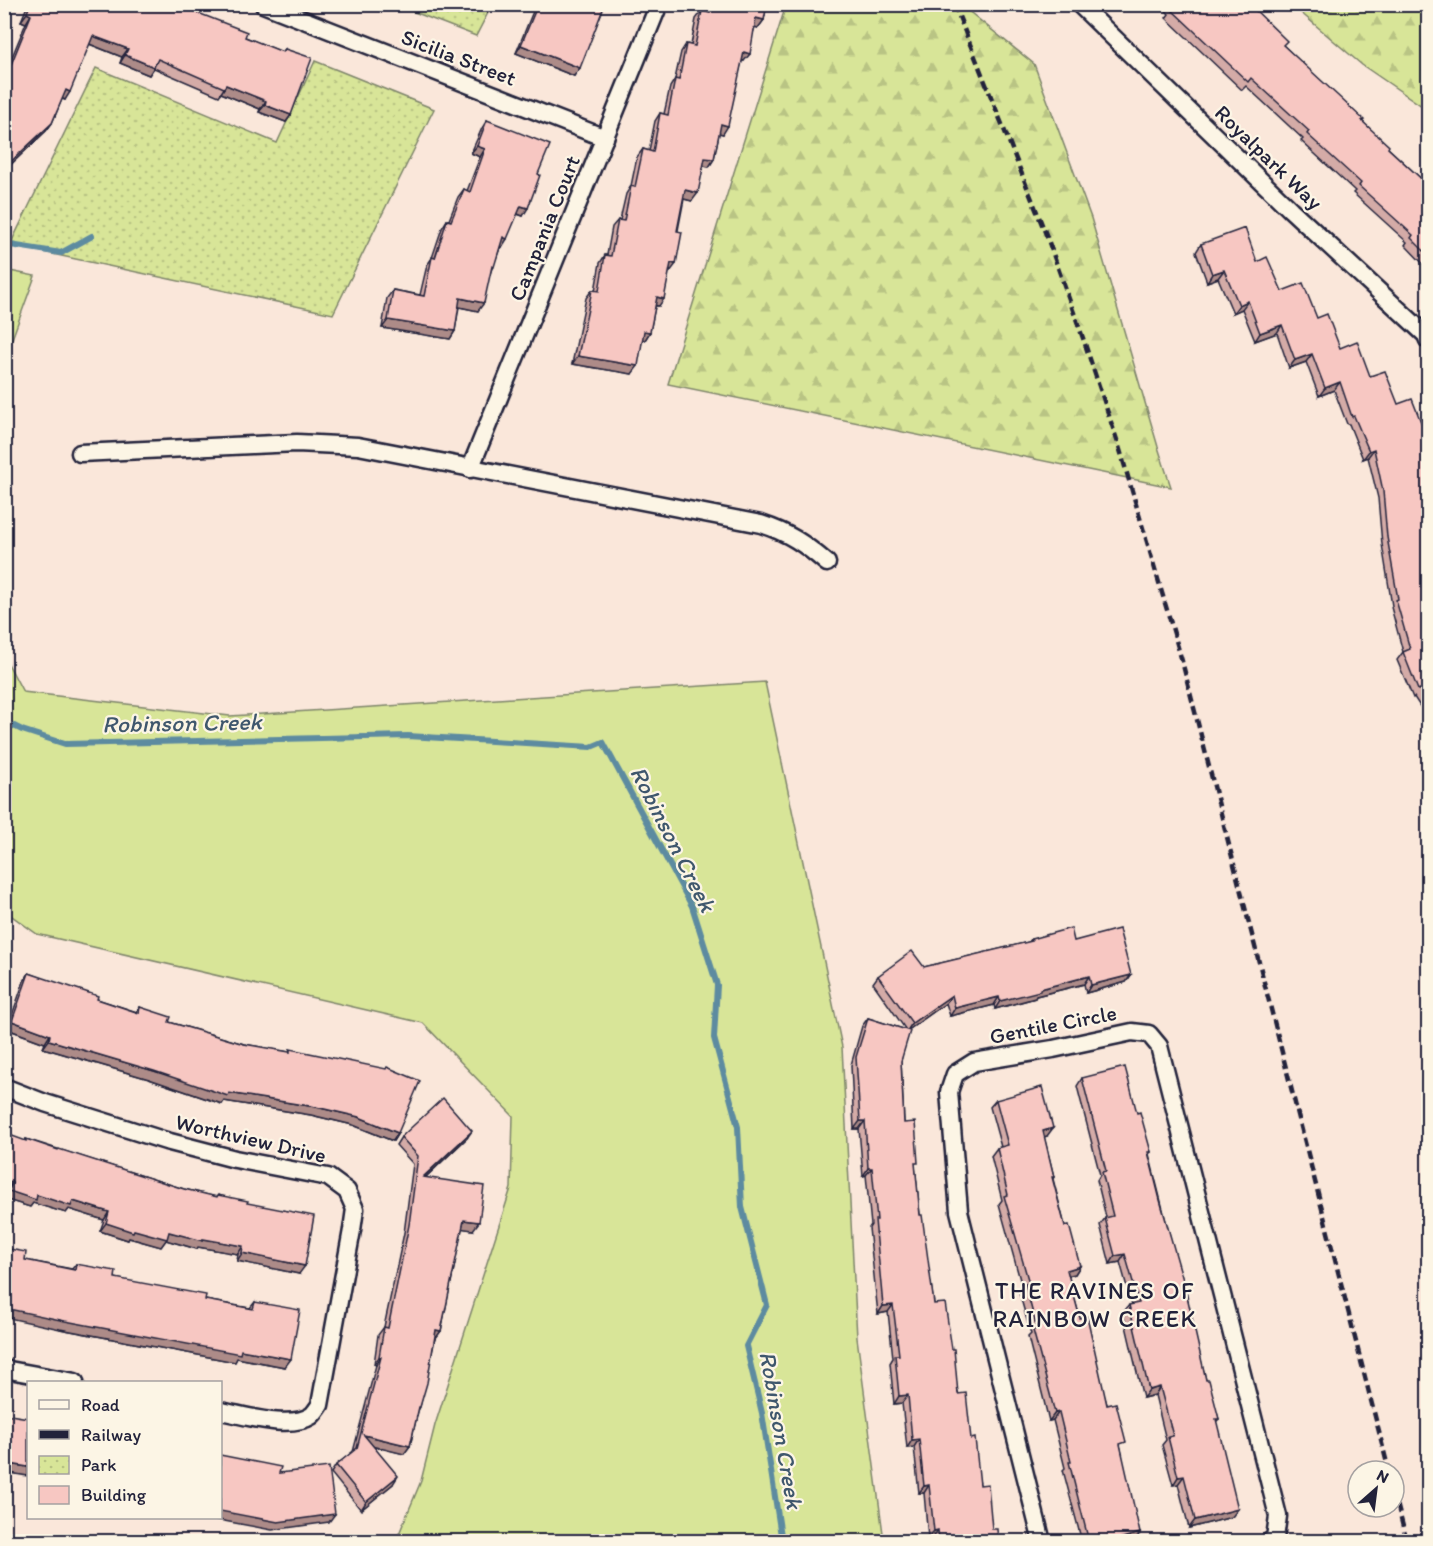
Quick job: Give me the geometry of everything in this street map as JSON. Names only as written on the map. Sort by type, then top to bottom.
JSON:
[{"type":"street","name":"Sicilia Street","points":[[263,4],[605,138]]},
{"type":"street","name":"Campania Court","points":[[470,469],[659,4]]},
{"type":"street","name":"Royalpark Way","points":[[1079,4],[1291,210],[1426,335],[1428,340]]},
{"type":"street","points":[[80,453],[297,443],[358,446],[761,524],[783,531],[804,543],[827,563]]},
{"type":"street","name":"Gentile Circle","points":[[1042,1542],[959,1211],[949,1092],[955,1074],[974,1062],[1053,1049],[1132,1032],[1149,1034],[1159,1046],[1278,1516],[1275,1538],[1269,1542]]},
{"type":"street","name":"Worthview Drive","points":[[4,1087],[45,1103],[166,1141],[235,1159],[328,1177],[347,1191],[355,1209],[320,1405],[312,1416],[285,1423],[222,1410]]},
{"type":"street","points":[[4,1369],[65,1381]]},
{"type":"green space","points":[[396,5],[492,5],[476,36]]},
{"type":"green space","points":[[786,5],[961,5],[1034,64],[1091,218],[1171,487],[668,384]]},
{"type":"green space","points":[[1292,5],[1428,5],[1428,110],[1362,65]]},
{"type":"green space","points":[[315,61],[434,109],[333,314],[10,245],[96,68],[277,143]]},
{"type":"green space","points":[[4,270],[35,276],[5,358]]},
{"type":"green space","points":[[4,656],[23,692],[230,716],[765,682],[842,1047],[857,1338],[884,1541],[396,1541],[421,1481],[435,1425],[511,1188],[513,1116],[423,1023],[37,934],[5,911]]},
{"type":"building","points":[[30,4],[175,4],[247,32],[245,37],[283,52],[285,49],[312,58],[291,115],[265,105],[266,101],[226,85],[224,88],[158,59],[154,67],[125,55],[128,49],[93,36],[70,92],[66,90],[52,123],[4,168],[4,82],[31,15],[27,13]]},
{"type":"building","points":[[538,4],[605,4],[580,68],[521,45]]},
{"type":"building","points":[[712,4],[767,4],[764,20],[756,18],[750,54],[744,52],[728,126],[721,124],[714,159],[705,158],[698,193],[685,190],[677,231],[682,232],[676,264],[671,263],[664,299],[657,297],[650,332],[644,331],[638,366],[578,356],[592,290],[599,291],[605,255],[611,256],[618,220],[624,221],[631,186],[635,187],[643,149],[653,152],[660,113],[668,115],[675,79],[679,80],[686,44],[695,46],[702,11],[710,13]]},
{"type":"building","points":[[1173,4],[1249,4],[1287,41],[1283,45],[1364,120],[1362,121],[1389,146],[1388,148],[1428,185],[1428,255],[1411,238],[1413,235],[1359,186],[1361,183],[1307,134],[1309,131],[1251,78],[1248,82],[1172,10],[1175,7]]},
{"type":"building","points":[[487,120],[550,145],[528,208],[521,206],[507,239],[503,237],[494,267],[492,266],[484,303],[460,298],[455,331],[388,320],[393,290],[424,296],[432,257],[435,258],[447,220],[451,221],[464,189],[470,192],[485,149],[477,146]]},
{"type":"building","points":[[1245,228],[1257,262],[1267,257],[1282,291],[1303,283],[1317,318],[1327,314],[1340,348],[1357,341],[1370,376],[1385,371],[1398,404],[1412,399],[1428,440],[1428,702],[1420,689],[1418,690],[1403,652],[1410,649],[1396,600],[1398,599],[1387,537],[1383,491],[1374,449],[1369,451],[1354,416],[1352,417],[1340,382],[1325,388],[1312,354],[1295,360],[1282,325],[1260,333],[1248,301],[1239,305],[1224,270],[1212,274],[1201,244]]},
{"type":"building","points":[[1071,928],[1074,941],[1119,929],[1131,975],[1091,985],[1089,976],[1000,1001],[999,997],[955,1008],[952,995],[912,1023],[878,976],[912,951],[924,967],[1032,941],[1031,939]]},
{"type":"building","points":[[29,973],[98,996],[97,999],[139,1013],[140,1007],[171,1017],[169,1022],[244,1044],[290,1052],[290,1049],[386,1069],[387,1067],[420,1081],[398,1133],[359,1117],[316,1107],[229,1093],[228,1096],[49,1040],[50,1035],[12,1021]]},
{"type":"building","points":[[868,1018],[910,1031],[901,1061],[904,1123],[915,1122],[918,1163],[915,1163],[920,1215],[922,1215],[934,1304],[945,1303],[952,1349],[954,1349],[958,1394],[966,1393],[971,1439],[975,1438],[980,1485],[988,1484],[992,1529],[997,1529],[998,1542],[939,1542],[938,1530],[934,1531],[929,1485],[924,1486],[919,1439],[912,1440],[908,1395],[899,1396],[895,1355],[899,1355],[893,1305],[883,1306],[872,1168],[868,1168],[865,1121],[860,1121],[856,1057]]},
{"type":"building","points":[[1125,1067],[1137,1113],[1140,1112],[1151,1152],[1148,1152],[1185,1287],[1206,1380],[1209,1380],[1219,1419],[1216,1419],[1238,1509],[1195,1520],[1184,1476],[1178,1477],[1168,1437],[1173,1436],[1160,1387],[1149,1390],[1129,1305],[1139,1303],[1125,1254],[1115,1256],[1105,1218],[1113,1216],[1102,1172],[1106,1171],[1082,1078]]},
{"type":"building","points":[[1042,1087],[1053,1128],[1043,1131],[1054,1177],[1052,1177],[1065,1226],[1069,1225],[1080,1266],[1067,1270],[1080,1318],[1087,1316],[1107,1405],[1116,1403],[1126,1442],[1120,1444],[1140,1533],[1108,1542],[1089,1542],[1059,1412],[1055,1413],[1033,1330],[1037,1329],[1025,1284],[1029,1283],[1004,1196],[1008,1195],[997,1148],[1008,1145],[996,1100]]},
{"type":"building","points":[[443,1098],[472,1131],[423,1177],[484,1186],[479,1222],[464,1220],[441,1331],[436,1330],[427,1383],[410,1446],[364,1435],[398,1476],[366,1502],[336,1465],[357,1448],[381,1357],[379,1357],[384,1327],[388,1328],[409,1225],[418,1156],[401,1137]]},
{"type":"building","points":[[4,1133],[184,1189],[314,1216],[305,1266],[242,1253],[243,1246],[203,1239],[203,1241],[169,1232],[167,1239],[134,1230],[133,1232],[106,1223],[109,1212],[73,1201],[71,1206],[37,1195],[36,1200],[9,1191],[12,1183],[4,1180]]},
{"type":"building","points":[[4,1248],[26,1252],[25,1260],[75,1270],[76,1264],[116,1271],[115,1278],[206,1295],[205,1300],[253,1309],[255,1302],[300,1310],[291,1359],[241,1350],[240,1354],[4,1308]]},
{"type":"building","points":[[4,1414],[27,1418],[27,1467],[4,1463]]},
{"type":"building","points":[[222,1455],[281,1467],[279,1473],[329,1467],[335,1514],[278,1522],[222,1511]]},
{"type":"waterway","points":[[4,244],[61,253],[92,236]]},
{"type":"waterway","name":"Robinson Creek","points":[[4,721],[22,730],[65,744],[408,736],[591,747],[603,742],[692,906],[717,985],[714,1038],[738,1127],[742,1207],[767,1305],[746,1346],[762,1413],[782,1542]]},
{"type":"railway","points":[[954,4],[1047,237],[1118,443],[1182,661],[1386,1459]]},
{"type":"railway","points":[[1401,1519],[1407,1542]]},
{"type":"district","name":"THE RAVINES OF RAINBOW CREEK","points":[[1095,1305]]}]
